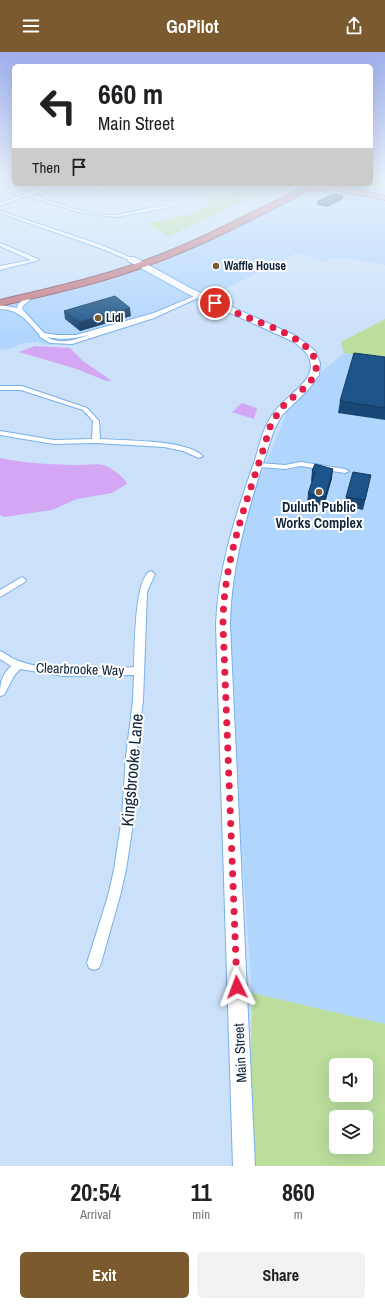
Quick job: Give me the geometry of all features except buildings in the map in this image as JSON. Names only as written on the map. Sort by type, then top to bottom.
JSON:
[{"type":"highway","points":[[0,304],[96,280],[141,265],[220,231]]},
{"type":"highway","points":[[0,296],[83,275],[162,248],[191,235]]},
{"type":"street","points":[[55,231],[131,259]]},
{"type":"street","points":[[0,244],[30,256],[36,260],[0,268]]},
{"type":"street","name":"Main Street","points":[[131,259],[200,296],[291,337],[301,343],[316,360],[316,369],[312,378],[305,387],[284,405],[270,427],[259,465],[243,508],[231,552],[226,583],[223,622],[244,1166]]},
{"type":"street","points":[[31,296],[20,305],[19,309],[42,334],[64,338],[76,338],[156,314],[200,296]]},
{"type":"street","points":[[0,307],[13,308],[25,316]]},
{"type":"street","points":[[0,388],[22,388],[85,409],[96,422],[96,441]]},
{"type":"street","points":[[0,433],[54,442],[96,441],[164,445],[185,449],[199,456]]},
{"type":"street","points":[[259,465],[275,468],[301,464],[345,472]]},
{"type":"street","name":"Kingsbrooke Lane","points":[[94,963],[114,896],[120,870],[128,817],[131,756],[138,701],[143,592],[150,574]]},
{"type":"street","points":[[0,594],[22,580]]},
{"type":"street","name":"Clearbrooke Way","points":[[0,655],[18,665],[47,670],[90,672],[139,671]]},
{"type":"street","points":[[0,692],[10,673],[18,665]]},
{"type":"shaded area","points":[[229,231],[385,231],[385,265],[346,258],[329,259],[325,262],[297,253],[211,296],[194,302],[49,345],[37,342],[24,343],[6,350],[0,349],[0,306],[89,285],[185,251]]},
{"type":"shaded area","points":[[35,346],[70,348],[83,361],[112,381],[106,381],[77,369],[19,352]]},
{"type":"shaded area","points":[[344,353],[385,358],[385,1024],[252,993],[236,774],[226,583],[246,513],[293,396]]},
{"type":"shaded area","points":[[242,403],[257,408],[254,419],[232,412]]},
{"type":"shaded area","points":[[0,458],[44,464],[104,465],[114,470],[126,481],[127,484],[112,493],[77,499],[52,510],[4,517],[0,515]]},
{"type":"green space","points":[[159,231],[180,231],[169,236]]},
{"type":"green space","points":[[385,319],[385,358],[344,353],[341,342]]},
{"type":"green space","points":[[252,993],[385,1024],[385,1166],[249,1166]]},
{"type":"place","name":"Waffle House","points":[[216,266]]},
{"type":"place","name":"Lidl","points":[[98,318]]},
{"type":"place","name":"Duluth Public Works Complex","points":[[319,492]]},
{"type":"route","points":[[215,303],[277,330],[301,343],[310,351],[316,360],[316,369],[312,378],[305,387],[284,405],[270,427],[259,465],[243,508],[231,552],[226,583],[223,625],[237,987]]}]
